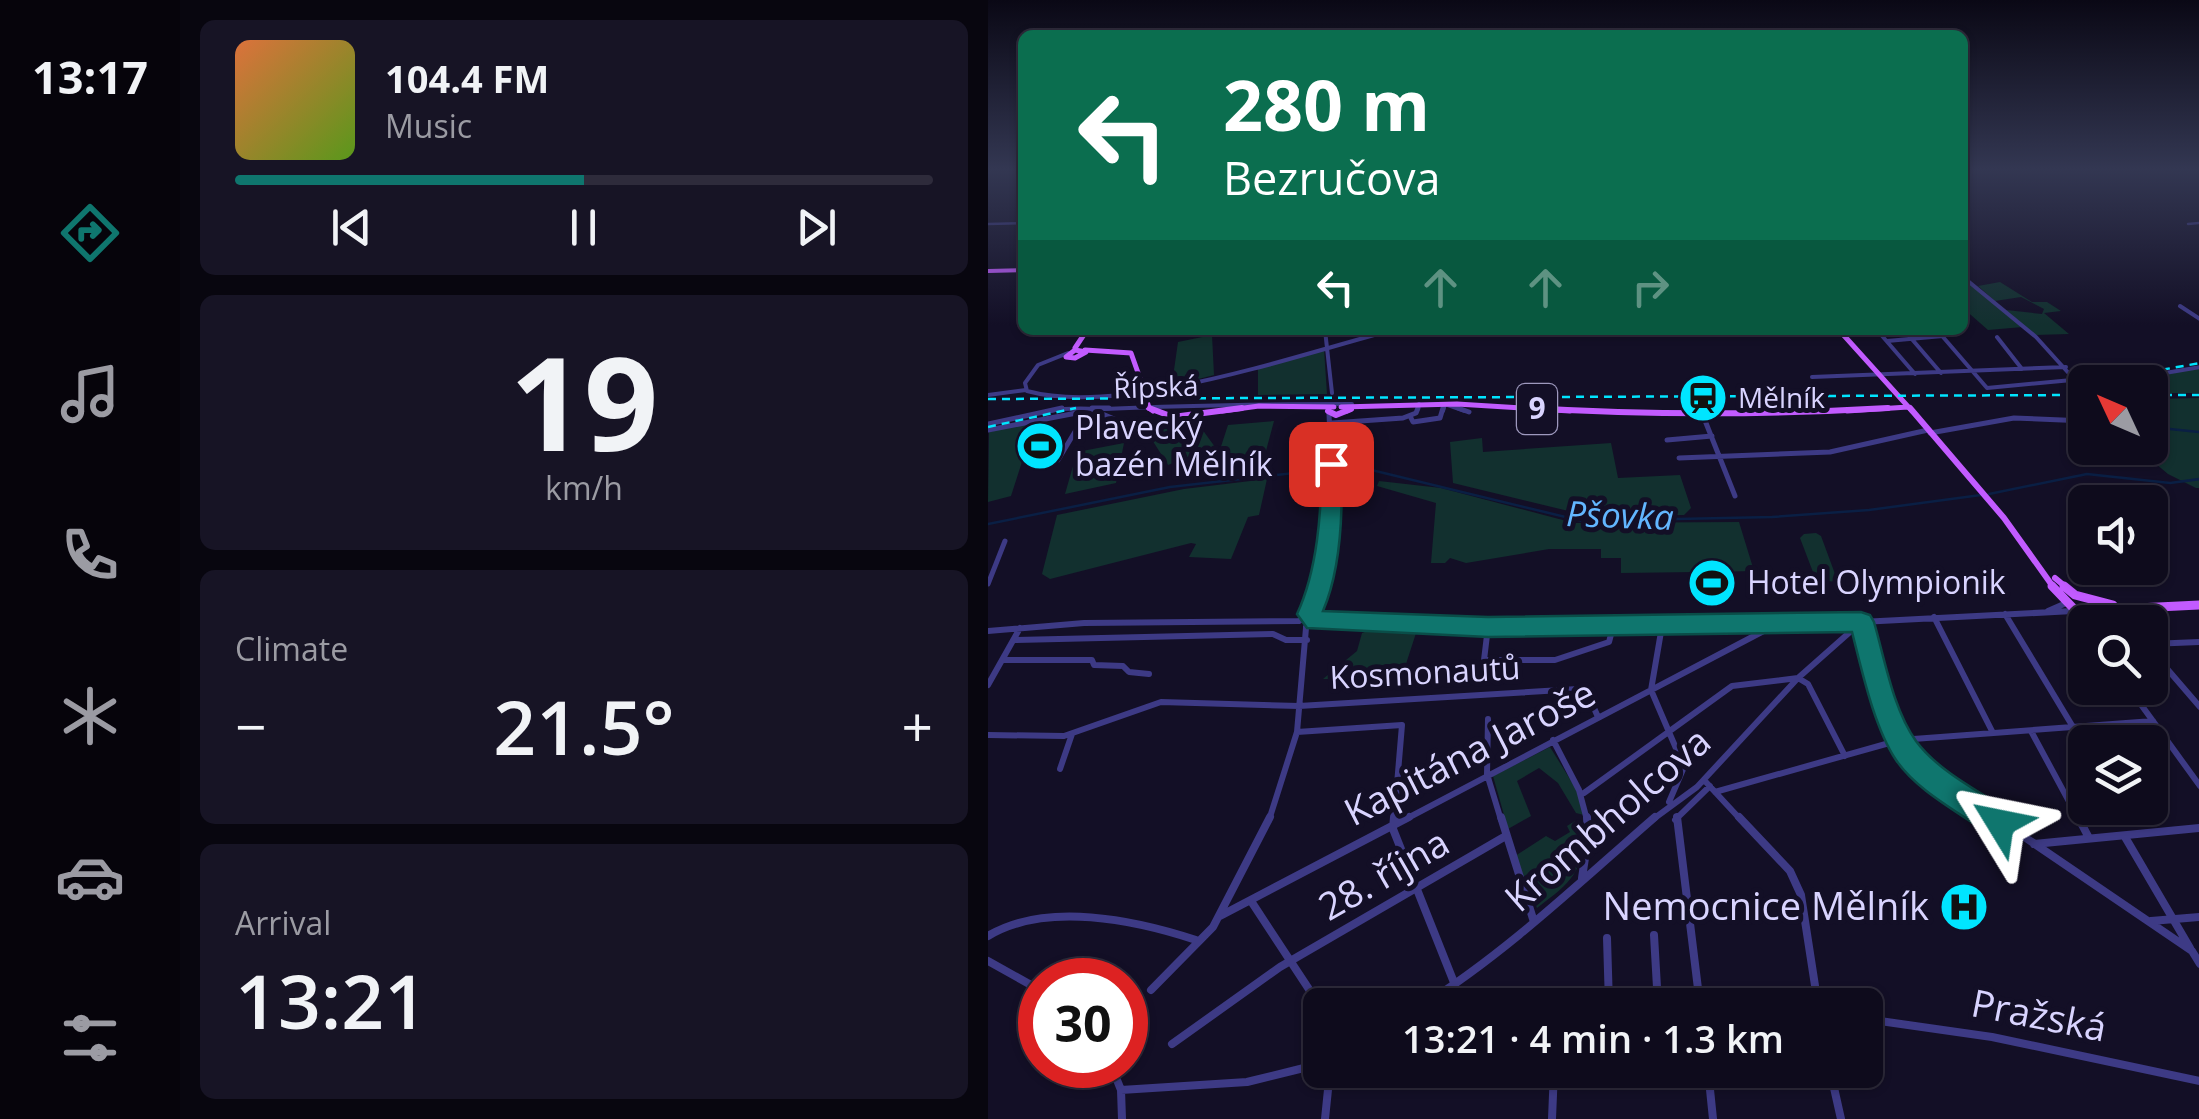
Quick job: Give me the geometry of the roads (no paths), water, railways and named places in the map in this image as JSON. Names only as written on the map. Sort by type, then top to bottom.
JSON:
[{"type":"main road","points":[[988,271],[1018,270]]},
{"type":"main road","points":[[1083,349],[1085,335]]},
{"type":"main road","points":[[1843,335],[1969,476],[2072,605]]},
{"type":"main road","points":[[1069,354],[1083,349],[1120,349],[1133,354],[1149,408],[1173,417]]},
{"type":"main road","name":"9","points":[[1335,410],[1446,404],[1625,414],[1908,406]]},
{"type":"main road","name":"Řípská","points":[[1173,417],[1267,406],[1335,410]]},
{"type":"main road","points":[[2040,565],[2075,595],[2115,605]]},
{"type":"main road","points":[[2168,607],[2200,606]]},
{"type":"street","points":[[988,224],[1018,222]]},
{"type":"street","points":[[2188,224],[2200,223]]},
{"type":"street","points":[[1968,281],[2068,370]]},
{"type":"street","points":[[2180,306],[2200,318]]},
{"type":"street","points":[[1325,335],[1332,393]]},
{"type":"street","points":[[988,396],[1026,390],[1045,396],[1150,393],[1368,335]]},
{"type":"street","points":[[1882,335],[1916,374]]},
{"type":"street","points":[[1910,335],[1941,372]]},
{"type":"street","points":[[1888,341],[1944,336],[1987,388],[2068,381]]},
{"type":"street","points":[[1997,337],[2022,369]]},
{"type":"street","points":[[1026,390],[1025,383],[1034,369],[1069,354]]},
{"type":"street","points":[[1812,377],[2066,366]]},
{"type":"street","points":[[2168,372],[2200,367]]},
{"type":"street","points":[[1244,404],[1267,406]]},
{"type":"street","name":"Řípská","points":[[988,427],[1064,407],[1089,410],[1244,404],[1335,410]]},
{"type":"street","points":[[1332,423],[1403,418],[1410,416],[1419,404]]},
{"type":"street","points":[[1410,416],[1413,422],[1440,418],[1446,404],[1469,412]]},
{"type":"street","points":[[1335,410],[1373,405]]},
{"type":"street","points":[[1359,406],[1378,419]]},
{"type":"street","points":[[1058,460],[1089,410]]},
{"type":"street","points":[[988,427],[1089,410],[1132,430],[1150,429],[1173,417]]},
{"type":"street","points":[[988,631],[1300,620],[1309,614],[1320,591],[1335,410]]},
{"type":"street","points":[[1332,423],[1335,410]]},
{"type":"street","points":[[1702,413],[1736,496]]},
{"type":"street","points":[[1401,428],[1403,418]]},
{"type":"street","points":[[1678,458],[1830,452],[2014,418],[2068,420]]},
{"type":"street","points":[[1667,440],[1712,436]]},
{"type":"street","points":[[988,584],[1004,541]]},
{"type":"street","points":[[1306,627],[1315,621],[1488,627],[1861,622],[2040,612],[2068,606]]},
{"type":"street","points":[[1309,614],[1315,621]]},
{"type":"street","points":[[2005,614],[2072,725]]},
{"type":"street","points":[[1934,616],[1994,733]]},
{"type":"street","points":[[1300,620],[1301,626],[1306,627]]},
{"type":"street","points":[[1861,622],[1900,740],[1913,759],[1938,780],[2192,951]]},
{"type":"street","name":"Krombholcova","points":[[1452,988],[1667,807],[1710,786],[1798,678],[1846,631],[1861,622]]},
{"type":"street","points":[[1122,638],[1131,623]]},
{"type":"street","name":"Kapitána Jaroše","points":[[1151,990],[1220,916],[1392,822],[1776,624]]},
{"type":"street","points":[[1662,626],[1651,690],[1684,768],[1667,807]]},
{"type":"street","points":[[1220,916],[1269,820],[1296,732],[1306,627]]},
{"type":"street","points":[[1488,627],[1484,660],[1555,660],[1610,642],[1613,627]]},
{"type":"street","points":[[988,685],[1020,628]]},
{"type":"street","points":[[1014,640],[1273,634],[1286,640],[1306,640]]},
{"type":"street","points":[[2168,645],[2200,642]]},
{"type":"street","points":[[1004,660],[1092,660],[1094,665],[1123,666],[1128,672],[1148,674]]},
{"type":"street","points":[[2168,668],[2200,707]]},
{"type":"street","points":[[1584,793],[1732,686],[1798,678],[1808,684],[1845,756]]},
{"type":"street","name":"Kosmonautů","points":[[1299,706],[1578,689],[1589,697],[1598,717]]},
{"type":"street","points":[[988,735],[1072,734],[1160,702],[1299,706]]},
{"type":"street","points":[[2141,705],[2200,786]]},
{"type":"street","points":[[1488,719],[1487,774],[1534,922]]},
{"type":"street","points":[[2099,725],[2152,721]]},
{"type":"street","points":[[1296,732],[1402,725],[1392,822],[1455,986]]},
{"type":"street","points":[[1698,988],[1675,818],[1710,786],[1900,740],[2068,727]]},
{"type":"street","points":[[2031,730],[2090,838]]},
{"type":"street","points":[[1060,769],[1072,734]]},
{"type":"street","points":[[1553,740],[1584,793],[1589,847],[1584,879]]},
{"type":"street","points":[[1710,786],[1790,871],[1801,895],[1815,988]]},
{"type":"street","points":[[2031,844],[2200,828]]},
{"type":"street","name":"28. října","points":[[1172,1044],[1290,960],[1504,836]]},
{"type":"street","points":[[2124,836],[2200,964]]},
{"type":"street","points":[[1250,901],[1308,988]]},
{"type":"street","points":[[2148,922],[2200,917]]},
{"type":"street","points":[[988,936],[1010,923],[1076,919],[1147,926],[1196,940]]},
{"type":"street","points":[[1654,935],[1657,988]]},
{"type":"street","points":[[1606,938],[1608,988]]},
{"type":"street","points":[[988,961],[1018,978]]},
{"type":"street","name":"Pražská","points":[[1883,1020],[2022,1041],[2200,1081]]},
{"type":"street","points":[[1122,1119],[1121,1090],[1184,1090],[1266,1080],[1303,1070]]},
{"type":"street","points":[[1326,1119],[1329,1088]]},
{"type":"street","points":[[1552,1119],[1553,1088]]},
{"type":"street","points":[[1710,1088],[1714,1119]]},
{"type":"street","points":[[1834,1088],[1840,1119]]},
{"type":"waterway","points":[[2168,429],[2200,432]]},
{"type":"waterway","name":"Pšovka","points":[[988,524],[1170,487],[1355,466],[1582,521],[1772,517],[1869,510],[1981,495]]},
{"type":"waterway","name":"Pšovka","points":[[1989,494],[2087,474],[2170,483],[2200,479]]},
{"type":"railway","points":[[2168,369],[2200,363]]},
{"type":"railway","points":[[988,399],[2068,395]]},
{"type":"railway","points":[[2168,395],[2200,395]]},
{"type":"railway","points":[[988,427],[1076,408]]},
{"type":"place","name":"Mělník","points":[[1703,398]]},
{"type":"place","name":"Plavecký bazén Mělník","points":[[1040,446]]},
{"type":"place","name":"Hotel Olympionik","points":[[1712,583]]},
{"type":"place","name":"Nemocnice Mělník","points":[[1964,907]]}]
